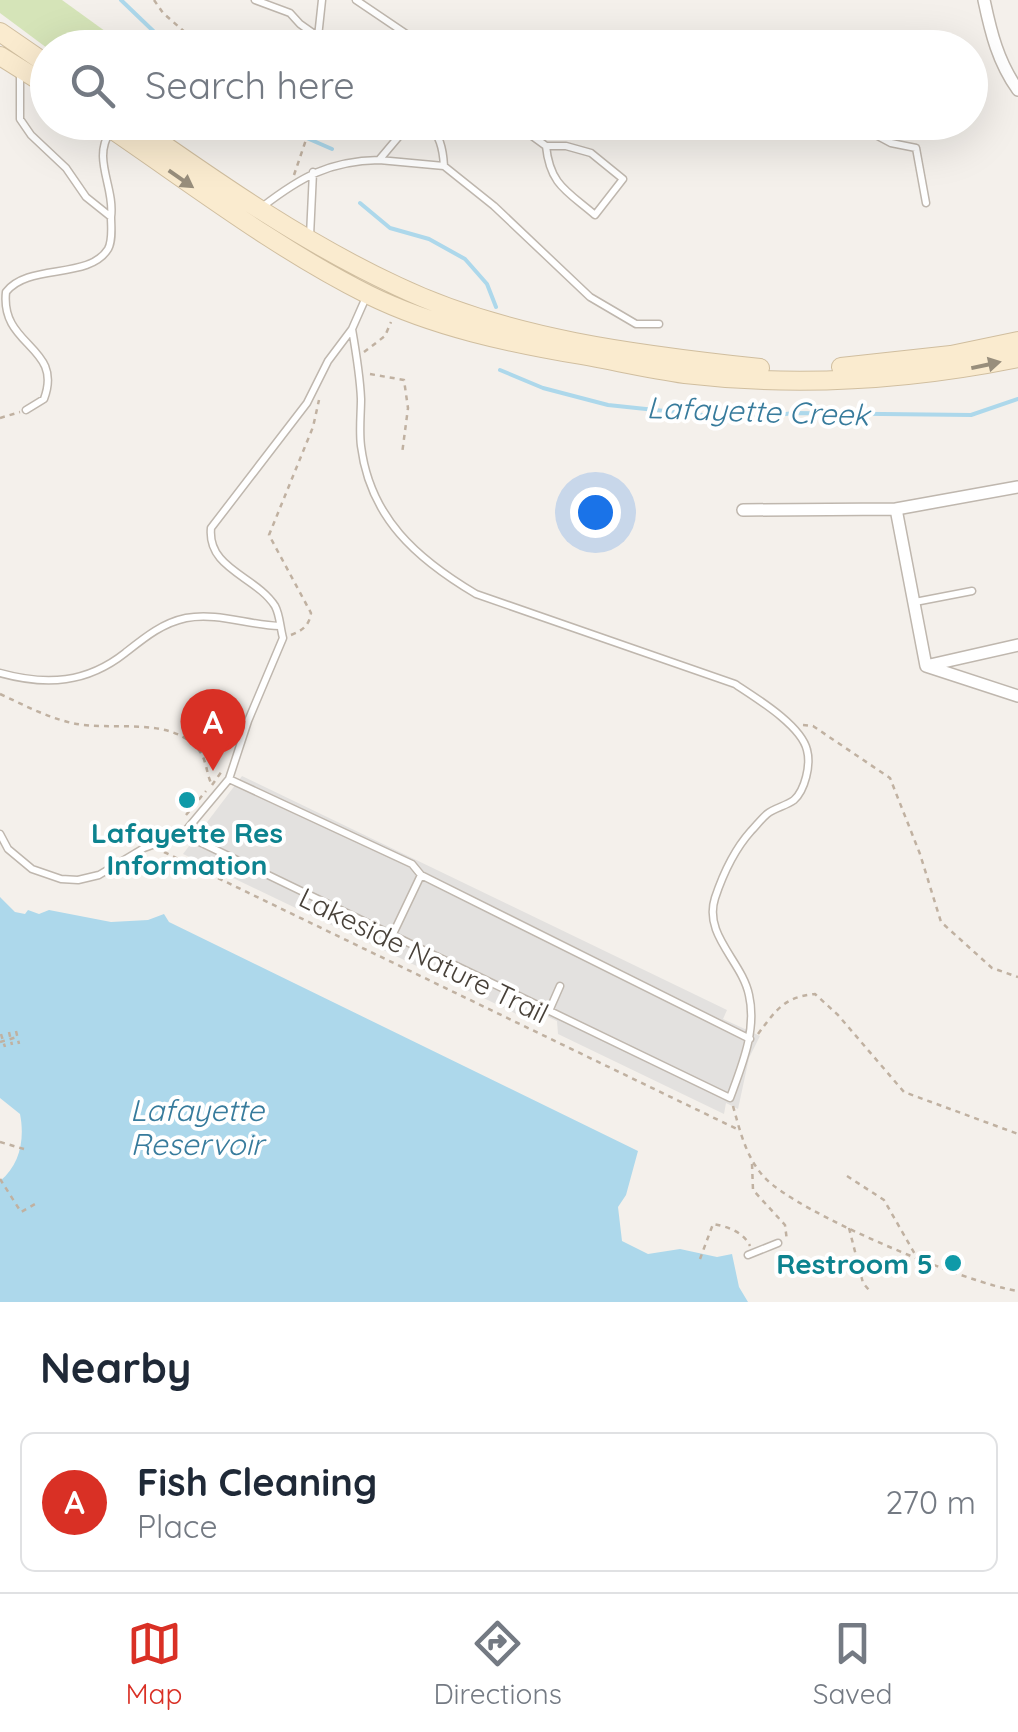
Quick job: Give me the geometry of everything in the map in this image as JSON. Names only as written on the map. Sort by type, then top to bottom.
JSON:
[{"type":"main road","points":[[0,32],[30,53]]},
{"type":"main road","points":[[0,56],[30,74]]},
{"type":"main road","points":[[126,140],[247,226],[368,294],[396,307],[518,344],[684,374],[763,380],[956,371],[1018,358]]},
{"type":"main road","points":[[157,140],[258,210],[400,288],[554,337],[686,360],[760,368],[856,367],[951,355],[1018,340]]},
{"type":"street","points":[[984,0],[1004,70],[1018,90]]},
{"type":"street","points":[[743,510],[896,510],[1018,487]]},
{"type":"street","points":[[896,510],[926,666]]},
{"type":"street","points":[[926,666],[1018,644]]},
{"type":"street","points":[[926,666],[1018,696]]},
{"type":"lane","points":[[255,0],[290,13],[310,30]]},
{"type":"lane","points":[[319,30],[322,0]]},
{"type":"lane","points":[[356,0],[400,30]]},
{"type":"lane","points":[[374,0],[374,12]]},
{"type":"lane","points":[[20,68],[20,119],[30,134]]},
{"type":"lane","points":[[36,140],[66,168],[86,198],[111,216]]},
{"type":"lane","points":[[26,410],[44,399],[49,372],[42,358],[10,327],[4,311],[6,292],[20,280],[74,268],[108,250],[114,200],[101,153],[104,140]]},
{"type":"lane","points":[[380,160],[396,140]]},
{"type":"lane","points":[[438,140],[444,166]]},
{"type":"lane","points":[[538,140],[546,146],[566,146],[591,154],[623,179],[596,215],[560,185],[549,170],[546,146]]},
{"type":"lane","points":[[887,140],[916,148],[926,203]]},
{"type":"lane","points":[[258,210],[313,172],[350,162],[380,160],[444,166],[494,206],[590,297],[636,324],[660,324]]},
{"type":"lane","points":[[310,241],[313,172]]},
{"type":"lane","points":[[332,253],[368,294],[434,300]]},
{"type":"lane","points":[[0,834],[8,849],[44,874],[60,880],[99,875],[150,846],[183,834],[222,791],[283,638],[272,602],[218,557],[209,543],[211,528],[308,403],[368,294]]},
{"type":"lane","points":[[183,834],[730,1098],[750,1040],[750,997],[744,978],[718,939],[712,906],[723,874],[747,836],[766,814],[794,800],[804,785],[808,751],[798,734],[769,707],[735,684],[476,594],[443,574],[391,527],[361,448],[359,372],[352,329]]},
{"type":"lane","points":[[914,602],[972,592]]},
{"type":"lane","points":[[0,673],[44,681],[74,680],[94,674],[164,625],[184,618],[202,616],[279,626]]},
{"type":"lane","points":[[229,778],[412,864],[421,875],[750,1040]]},
{"type":"lane","points":[[392,936],[421,875]]},
{"type":"lane","points":[[549,1011],[560,986]]},
{"type":"lane","points":[[750,1255],[778,1244]]},
{"type":"path","points":[[154,0],[182,30]]},
{"type":"path","points":[[290,186],[306,140]]},
{"type":"path","points":[[357,355],[384,336],[396,307]]},
{"type":"path","points":[[359,372],[404,380],[408,408],[402,454]]},
{"type":"path","points":[[283,638],[303,630],[311,613],[269,535],[313,426],[319,400]]},
{"type":"path","points":[[0,418],[26,410]]},
{"type":"path","points":[[0,694],[68,722],[145,728],[175,735],[198,749],[211,785],[222,791]]},
{"type":"path","points":[[787,724],[813,726],[890,778],[941,922],[992,968],[1018,977]]},
{"type":"path","points":[[182,821],[222,771]]},
{"type":"path","name":"Lakeside Nature Trail","points":[[150,846],[739,1130]]},
{"type":"path","points":[[743,1055],[775,1012],[794,996],[814,994],[838,1015],[904,1092],[1018,1134]]},
{"type":"path","points":[[16,1031],[19,1044]]},
{"type":"path","points":[[8,1032],[12,1045]]},
{"type":"path","points":[[1,1034],[5,1047]]},
{"type":"path","points":[[0,1042],[17,1037]]},
{"type":"path","points":[[730,1098],[752,1162],[783,1193],[918,1258],[978,1282],[1018,1290]]},
{"type":"path","points":[[0,1142],[24,1149]]},
{"type":"path","points":[[752,1162],[753,1190],[788,1231],[788,1241],[778,1244]]},
{"type":"path","points":[[847,1176],[884,1200],[918,1258]]},
{"type":"path","points":[[0,1178],[22,1212],[37,1203]]},
{"type":"path","points":[[700,1259],[712,1224],[746,1238],[750,1255]]},
{"type":"path","points":[[848,1226],[863,1284],[869,1290]]},
{"type":"green space","points":[[0,0],[62,0],[103,30],[30,30],[30,35],[0,13]]},
{"type":"shaded area","points":[[242,776],[727,1010],[723,1019],[760,1036],[749,1058],[738,1109],[726,1103],[724,1114],[558,1034],[557,1021],[528,1008],[527,1019],[183,854]]},
{"type":"water","name":"Lafayette Reservoir","points":[[0,897],[15,912],[25,914],[28,910],[39,914],[49,910],[111,922],[148,920],[164,914],[169,922],[638,1151],[626,1195],[618,1207],[622,1241],[648,1254],[680,1249],[717,1257],[732,1254],[739,1287],[748,1302],[0,1302],[0,1181],[16,1159],[22,1133],[20,1114],[0,1098]]},
{"type":"waterway","name":"Lafayette Creek","points":[[121,0],[152,30]]},
{"type":"waterway","name":"Lafayette Creek","points":[[311,140],[332,149]]},
{"type":"waterway","name":"Lafayette Creek","points":[[360,203],[390,228],[429,239],[465,259],[487,284],[496,307]]},
{"type":"waterway","name":"Lafayette Creek","points":[[500,370],[543,388],[608,405],[712,416],[971,415],[1018,399]]},
{"type":"place","name":"Fish Cleaning","points":[[213,771]]},
{"type":"place","name":"Lafayette Res Information","points":[[187,800]]},
{"type":"place","name":"Restroom 5","points":[[953,1263]]}]
